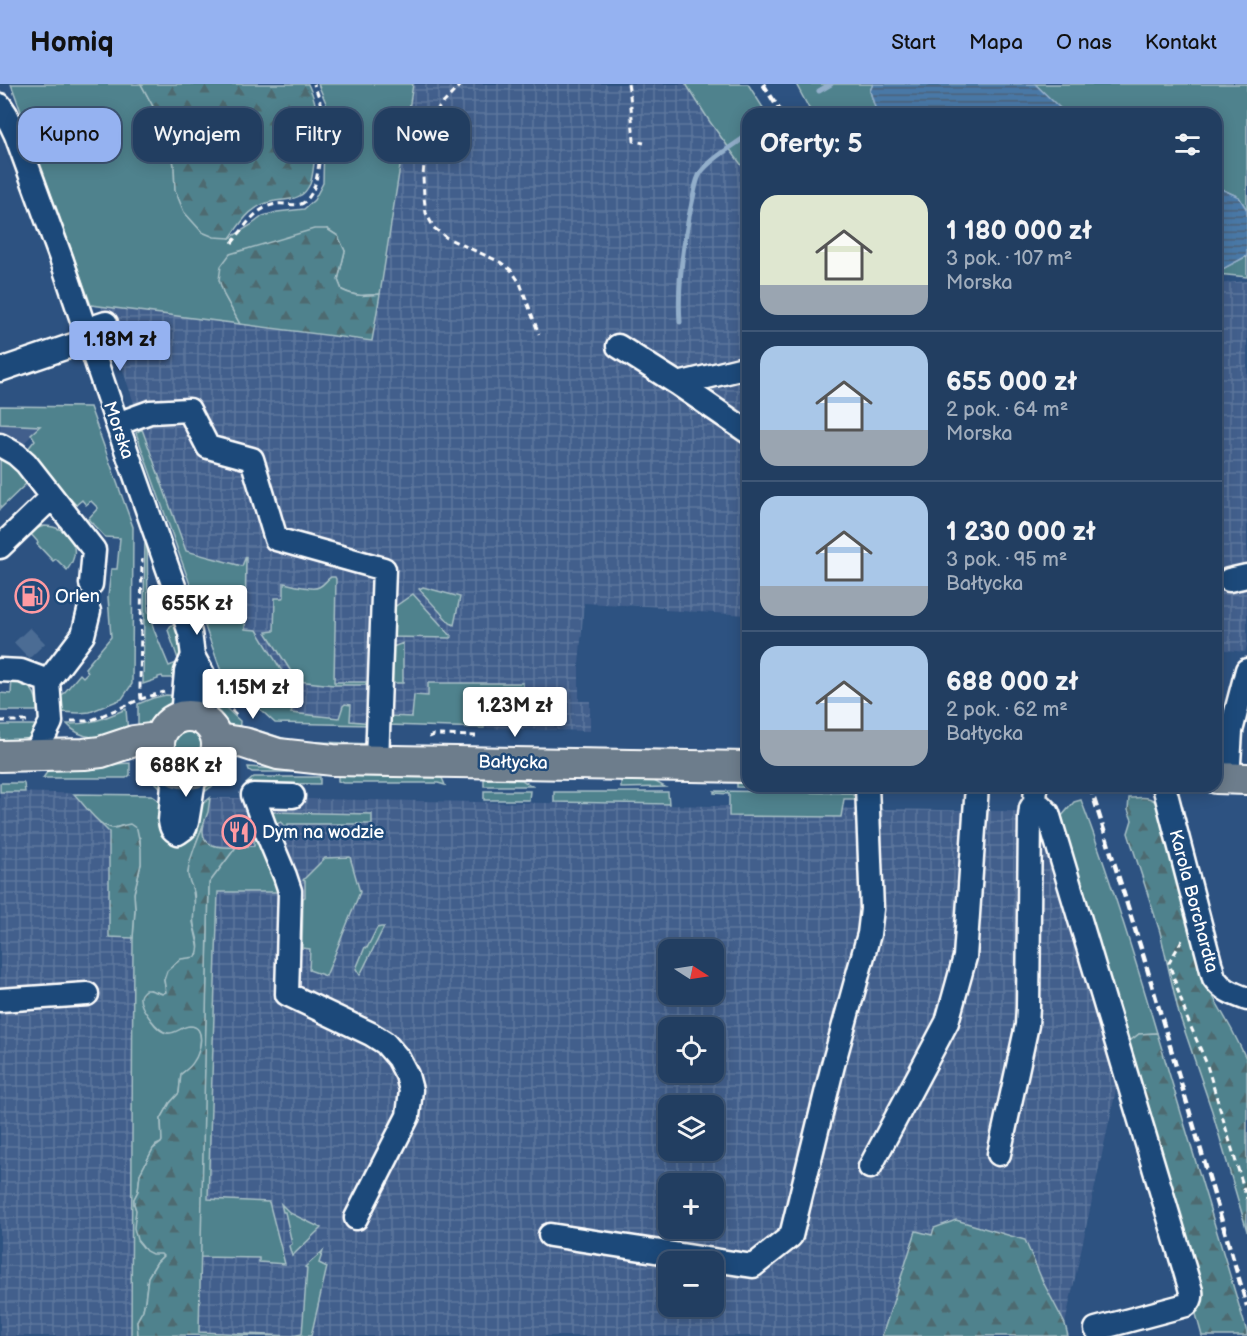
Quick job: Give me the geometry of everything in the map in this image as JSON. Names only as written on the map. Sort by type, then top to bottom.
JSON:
[{"type":"main road","name":"Bałtycka","points":[[0,756],[93,753],[134,741],[186,741],[244,743],[278,754],[333,760],[742,767]]},
{"type":"street","name":"Morska","points":[[0,105],[16,135],[62,261],[190,633],[193,656],[204,674],[186,741]]},
{"type":"street","points":[[0,370],[87,335],[106,323]]},
{"type":"street","points":[[618,346],[742,428]]},
{"type":"street","points":[[678,384],[742,368]]},
{"type":"street","points":[[117,424],[150,412],[189,410],[208,447],[252,459],[276,539],[384,569],[377,761]]},
{"type":"street","points":[[0,445],[26,463],[94,550],[91,584]]},
{"type":"street","points":[[0,547],[52,497]]},
{"type":"street","points":[[34,756],[51,721],[48,681],[83,635],[89,610]]},
{"type":"street","points":[[0,670],[21,671],[48,681]]},
{"type":"street","points":[[1231,778],[1231,731],[1247,670]]},
{"type":"street","points":[[51,721],[93,753]]},
{"type":"street","points":[[550,1235],[753,1266],[791,1236],[833,1065],[869,934],[872,909],[867,792]]},
{"type":"street","points":[[870,1167],[947,1022],[965,957],[977,792]]},
{"type":"street","name":"Karola Borchardta","points":[[1166,792],[1214,978],[1220,986],[1247,999]]},
{"type":"street","points":[[999,1154],[1027,1025],[1030,817],[1036,794]]},
{"type":"street","points":[[1036,794],[1041,806],[1048,813],[1192,1297],[1186,1305],[1096,1329]]},
{"type":"street","points":[[293,796],[254,795],[290,891],[287,994],[385,1043],[398,1058],[407,1075],[411,1090],[408,1116],[356,1218]]},
{"type":"street","points":[[0,1000],[87,994]]},
{"type":"path","points":[[232,243],[259,211],[277,204],[301,204],[308,199],[314,189],[322,132],[321,102],[314,84]]},
{"type":"path","points":[[460,84],[437,110],[426,142],[423,176],[426,213],[434,228],[447,238],[500,262],[511,270],[520,283],[539,334]]},
{"type":"path","points":[[628,84],[633,141],[644,143]]},
{"type":"path","points":[[142,555],[141,699],[186,741]]},
{"type":"path","points":[[0,721],[87,721],[141,699]]},
{"type":"path","points":[[1185,936],[1169,963],[1187,1018],[1206,1062],[1247,1199]]},
{"type":"shaded area","points":[[413,84],[686,84],[742,166],[742,615],[665,610],[665,607],[584,603],[579,665],[579,701],[590,701],[590,731],[275,723],[222,674],[147,465],[154,462],[101,306],[372,341],[401,162],[470,162],[470,108],[409,108]]},
{"type":"shaded area","points":[[873,84],[1035,84],[1060,108],[875,108],[870,91]]},
{"type":"shaded area","points":[[1222,189],[1239,197],[1247,210],[1247,256],[1222,269]]},
{"type":"shaded area","points":[[1247,281],[1247,645],[1245,652],[1222,650],[1222,284]]},
{"type":"shaded area","points":[[0,424],[41,426],[0,467]]},
{"type":"shaded area","points":[[0,792],[3,792],[0,937]]},
{"type":"shaded area","points":[[3,792],[151,795],[165,803],[201,805],[210,798],[253,798],[1051,812],[1126,1044],[1065,1324],[1050,1329],[1049,1336],[0,1336],[0,937]]},
{"type":"green space","points":[[11,84],[141,84],[154,108],[133,108],[133,162],[173,162],[175,190],[230,238],[263,216],[304,209],[314,200],[323,183],[324,162],[362,162],[362,108],[326,108],[318,84],[413,84],[409,108],[374,108],[374,162],[401,162],[380,294],[360,295],[342,290],[338,280],[345,251],[338,236],[327,229],[224,295],[240,324],[91,305],[39,162],[121,162],[121,108],[20,108]]},
{"type":"green space","points":[[141,84],[308,84],[314,97],[315,108],[274,108],[274,162],[314,162],[310,184],[302,194],[295,198],[267,203],[254,210],[243,220],[230,238],[214,237],[202,232],[184,212],[175,190],[173,162],[262,162],[262,108],[154,108]]},
{"type":"green space","points":[[686,84],[748,84],[763,108],[742,108],[742,166]]},
{"type":"green space","points":[[796,84],[873,84],[870,91],[875,108],[809,108]]},
{"type":"green space","points":[[1035,84],[1247,84],[1247,210],[1239,197],[1222,189],[1222,108],[1060,108]]},
{"type":"green space","points":[[314,229],[327,229],[338,236],[345,251],[338,280],[342,290],[360,295],[380,294],[372,341],[240,324],[224,295],[219,280],[221,266],[230,254]]},
{"type":"green space","points":[[1247,256],[1247,277],[1222,274],[1222,269]]},
{"type":"green space","points":[[0,406],[90,407],[133,527],[132,684],[122,699],[90,712],[60,712],[58,700],[80,674],[83,677],[88,672],[85,668],[111,637],[108,597],[111,569],[117,569],[120,538],[105,537],[88,519],[98,508],[91,501],[86,505],[82,500],[76,505],[27,450],[35,440],[31,434],[40,426],[0,424]]},
{"type":"green space","points":[[142,429],[186,551],[242,566],[246,556],[245,629],[257,630],[297,696],[291,713],[339,718],[345,704],[351,705],[350,721],[372,723],[371,725],[275,723],[222,674],[136,433]]},
{"type":"green space","points":[[0,457],[6,457],[28,482],[0,509]]},
{"type":"green space","points":[[44,526],[61,530],[72,540],[74,554],[67,570],[56,559],[53,561],[30,533]]},
{"type":"green space","points":[[145,536],[147,536],[148,610],[169,666],[179,662],[168,630],[171,625],[177,626],[180,638],[181,678],[163,678],[162,676],[143,684]]},
{"type":"green space","points":[[331,577],[336,579],[334,682],[373,682],[373,685],[334,685],[297,681],[266,632],[274,631],[275,598],[284,597],[284,583],[316,588]]},
{"type":"green space","points":[[423,587],[460,597],[454,625],[419,589]]},
{"type":"green space","points":[[413,594],[451,638],[389,637],[393,608]]},
{"type":"green space","points":[[403,643],[403,683],[388,683],[390,648]]},
{"type":"green space","points":[[12,678],[31,689],[36,698],[37,711],[0,711],[0,693],[11,694]]},
{"type":"green space","points":[[428,683],[523,683],[523,692],[484,691],[484,728],[388,725],[388,716],[412,717],[414,695],[428,696]]},
{"type":"green space","points":[[166,695],[181,696],[164,718],[138,732],[138,704]]},
{"type":"green space","points":[[214,697],[240,721],[239,736],[218,717],[212,708]]},
{"type":"green space","points":[[126,709],[128,734],[88,736],[73,730],[67,724],[90,722]]},
{"type":"green space","points":[[0,725],[38,725],[31,736],[18,741],[0,740]]},
{"type":"green space","points":[[251,728],[292,741],[372,744],[369,749],[250,738]]},
{"type":"green space","points":[[188,732],[197,736],[201,745],[197,754],[188,758],[179,754],[175,745],[179,736]]},
{"type":"green space","points":[[130,763],[130,775],[126,778],[43,778],[50,768]]},
{"type":"green space","points":[[141,763],[153,768],[161,776],[166,783],[162,789],[143,770]]},
{"type":"green space","points":[[235,767],[203,793],[205,782],[211,776]]},
{"type":"green space","points":[[248,767],[319,772],[252,772]]},
{"type":"green space","points":[[338,776],[442,778],[445,785],[438,783],[343,783],[338,781]]},
{"type":"green space","points":[[254,777],[320,777],[320,784],[247,783]]},
{"type":"green space","points":[[484,779],[522,780],[532,786],[484,786]]},
{"type":"green space","points":[[621,781],[654,781],[665,787],[621,788]]},
{"type":"green space","points":[[737,782],[742,782],[742,787],[737,787]]},
{"type":"green space","points":[[0,783],[24,783],[25,792],[0,792]]},
{"type":"green space","points":[[484,791],[530,791],[529,800],[484,800]]},
{"type":"green space","points":[[714,791],[850,793],[857,799],[844,799],[841,817],[729,816],[729,794],[714,793]]},
{"type":"green space","points":[[554,792],[668,792],[669,804],[554,802]]},
{"type":"green space","points":[[74,794],[151,795],[165,803],[201,805],[210,798],[208,812],[188,873],[193,891],[195,905],[193,922],[199,949],[196,957],[164,980],[166,992],[163,994],[150,990],[142,1004],[158,1029],[169,1033],[186,1026],[195,1027],[201,1039],[195,1061],[181,1074],[179,1093],[161,1119],[162,1141],[153,1149],[140,1174],[138,1191],[134,1199],[135,1223],[163,1256],[148,1277],[143,1310],[137,1321],[138,1336],[131,1336],[133,938],[134,893],[141,864],[140,838],[123,825],[113,828],[104,826]]},
{"type":"green space","points":[[1129,798],[1150,799],[1161,808],[1210,991],[1247,1060],[1247,1231],[1212,1111],[1179,1014],[1160,932],[1128,833],[1132,820],[1128,810]]},
{"type":"green space","points":[[1081,800],[1121,916],[1157,1033],[1139,1034],[1126,1044],[1054,825],[1074,802]]},
{"type":"green space","points":[[270,812],[372,814],[372,824],[288,824],[288,828],[280,822],[273,828]]},
{"type":"green space","points":[[254,817],[279,892],[218,892],[208,1199],[269,1202],[285,1264],[259,1262],[259,1258],[200,1257],[209,883],[236,847],[254,846]]},
{"type":"green space","points":[[99,822],[111,828],[130,824],[137,829],[141,848],[141,864],[134,893],[133,938],[109,937],[109,832]]},
{"type":"green space","points":[[204,824],[203,832],[207,842],[217,846],[236,847],[209,883],[199,1332],[292,1336],[138,1335],[137,1321],[143,1310],[148,1277],[163,1256],[146,1251],[137,1240],[134,1228],[136,1210],[134,1199],[138,1191],[140,1174],[153,1149],[162,1141],[161,1119],[179,1093],[181,1074],[193,1063],[201,1041],[199,1030],[195,1027],[187,1026],[171,1033],[164,1032],[146,1013],[140,996],[145,990],[162,994],[166,992],[164,980],[167,971],[181,959],[196,957],[198,953],[199,945],[194,921],[195,900],[188,869]]},
{"type":"green space","points":[[350,857],[360,892],[326,976],[309,970],[310,949],[302,948],[303,898],[305,897],[305,881],[303,880],[325,858]]},
{"type":"green space","points":[[384,927],[360,975],[356,969],[365,947],[367,948],[377,928]]},
{"type":"green space","points":[[1157,1033],[1247,1336],[1202,1336],[1196,1314],[1200,1303],[1126,1044],[1139,1034]]},
{"type":"green space","points":[[281,1204],[290,1213],[321,1228],[292,1256],[289,1246],[292,1244]]},
{"type":"green space","points":[[956,1220],[1025,1240],[1043,1282],[1065,1324],[1068,1336],[882,1336],[916,1231],[932,1235],[934,1228]]},
{"type":"green space","points":[[323,1251],[319,1263],[327,1267],[311,1336],[292,1336],[302,1334],[307,1268],[305,1267]]},
{"type":"waterway","points":[[819,91],[831,84]]},
{"type":"waterway","points":[[680,322],[682,260],[698,178],[710,162],[742,139]]},
{"type":"tunnel","points":[[22,635],[42,656]]},
{"type":"railway","points":[[763,84],[778,108]]},
{"type":"railway","points":[[1092,792],[1144,958],[1247,1306]]},
{"type":"place","name":"Orlen","points":[[32,596]]},
{"type":"place","name":"Dym na wodzie","points":[[239,832]]}]
